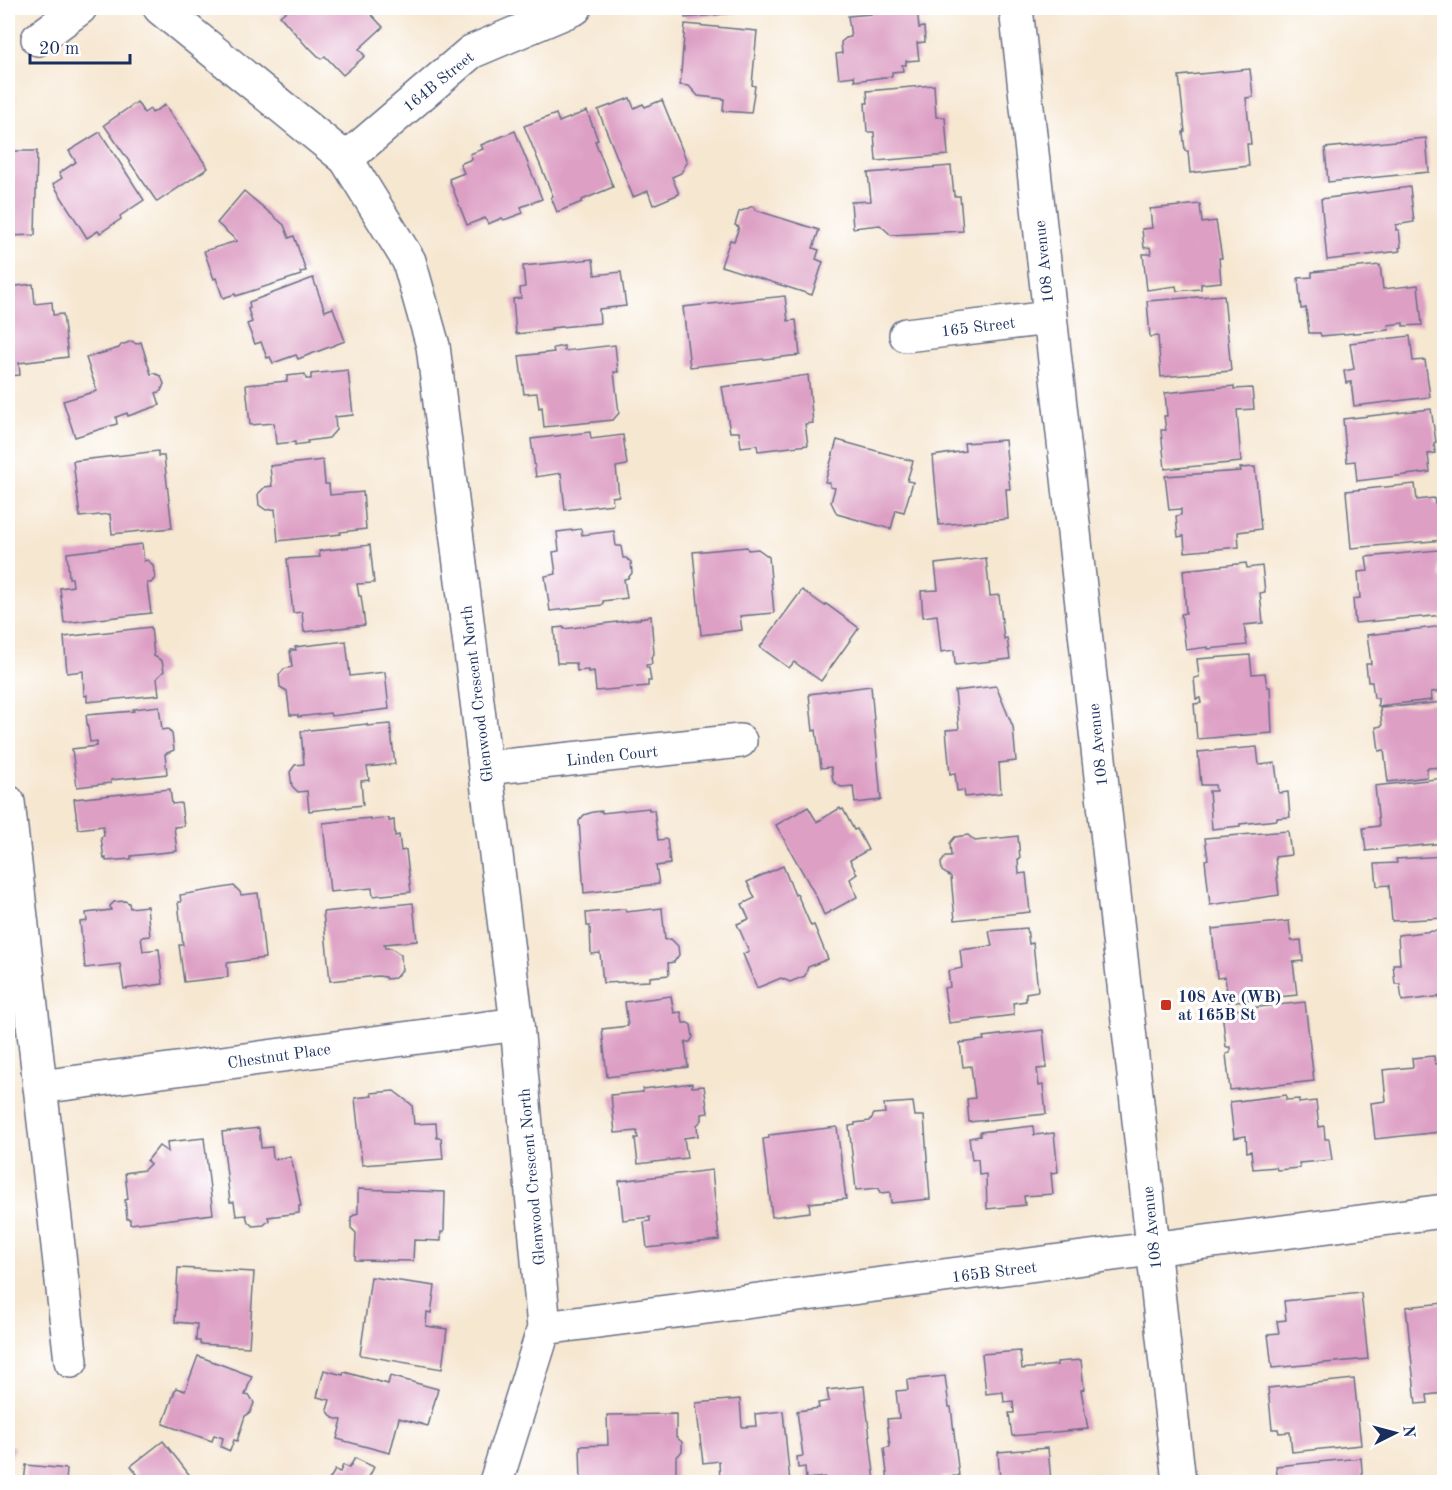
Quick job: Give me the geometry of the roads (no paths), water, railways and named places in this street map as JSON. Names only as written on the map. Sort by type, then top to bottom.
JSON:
[{"type":"street","points":[[38,39],[80,8]]},
{"type":"street","name":"Glenwood Crescent North","points":[[160,8],[345,159],[409,261],[434,346],[517,1024],[544,1328],[496,1482]]},
{"type":"street","name":"164B Street","points":[[345,159],[471,51],[575,8]]},
{"type":"street","name":"108 Avenue","points":[[1016,8],[1179,1482]]},
{"type":"street","name":"165 Street","points":[[906,335],[1049,318]]},
{"type":"street","name":"Linden Court","points":[[484,768],[740,741]]},
{"type":"street","points":[[8,802],[71,1361]]},
{"type":"street","name":"Chestnut Place","points":[[40,1087],[517,1024]]},
{"type":"street","name":"165B Street","points":[[544,1328],[1444,1211]]},
{"type":"place","name":"108 Ave (WB) at 165B St","points":[[1166,1005]]}]
